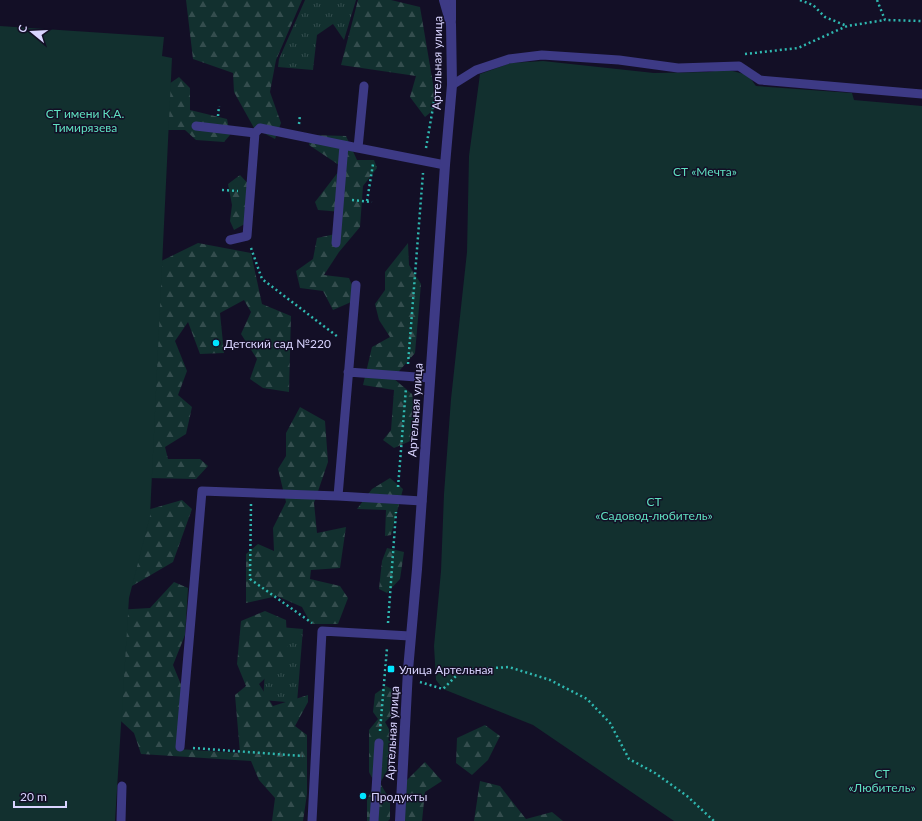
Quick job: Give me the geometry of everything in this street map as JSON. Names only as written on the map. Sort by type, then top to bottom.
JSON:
[{"type":"street","points":[[444,0],[451,24]]},
{"type":"street","name":"Артельная улица","points":[[400,821],[410,636],[422,501],[445,165],[452,85],[451,0]]},
{"type":"lane","points":[[452,85],[482,68],[509,59],[542,55],[619,60],[678,68],[739,66],[760,80],[922,94]]},
{"type":"lane","points":[[358,148],[364,86]]},
{"type":"lane","points":[[196,126],[255,133]]},
{"type":"lane","points":[[230,240],[247,236],[255,133],[260,128],[445,165]]},
{"type":"lane","points":[[336,243],[344,145]]},
{"type":"lane","points":[[338,496],[356,285]]},
{"type":"lane","points":[[348,372],[430,378]]},
{"type":"lane","points":[[180,747],[202,492],[338,496],[422,501]]},
{"type":"lane","points":[[312,821],[322,630],[410,636]]},
{"type":"lane","points":[[374,821],[380,743]]},
{"type":"lane","points":[[121,821],[122,786]]},
{"type":"path","points":[[800,0],[813,5],[825,17],[847,26]]},
{"type":"path","points":[[877,0],[885,20]]},
{"type":"path","points":[[741,55],[798,48],[847,26],[885,20],[922,21]]},
{"type":"path","points":[[380,743],[397,499],[424,162],[437,84]]},
{"type":"path","points":[[367,201],[375,151]]},
{"type":"path","points":[[339,199],[372,202]]},
{"type":"path","points":[[247,236],[262,278],[351,347]]},
{"type":"path","points":[[244,502],[251,502],[250,579],[322,630]]},
{"type":"path","points":[[419,676],[420,682],[443,689],[462,670],[509,667],[550,680],[587,699],[610,724],[629,759],[655,773],[687,796],[714,821]]},
{"type":"path","points":[[180,747],[315,757]]},
{"type":"green space","points":[[186,0],[302,0],[276,60],[270,92],[281,123],[275,139],[254,128],[234,92],[233,73],[193,59]]},
{"type":"green space","points":[[305,0],[356,0],[344,40],[333,24],[317,35],[313,70],[278,67],[279,59]]},
{"type":"green space","points":[[358,0],[391,0],[420,7],[437,107],[425,117],[410,97],[416,76],[341,65]]},
{"type":"green space","name":"СТ имени К.А. Тимирязева","points":[[0,26],[164,37],[162,56],[172,58],[150,516],[129,598],[115,821],[0,821]]},
{"type":"green space","name":"СТ «Садовод-любитель»","points":[[543,61],[654,73],[709,72],[725,69],[748,75],[756,86],[852,93],[854,100],[922,106],[922,821],[674,821],[533,725],[443,689],[436,680],[434,646],[441,571],[444,494],[451,399],[467,252],[469,156],[480,74],[511,63]]},
{"type":"green space","points":[[179,77],[190,88],[190,110],[227,119],[230,135],[224,142],[196,140],[185,130],[161,130],[153,95]]},
{"type":"green space","points":[[311,135],[346,136],[357,160],[374,160],[377,168],[363,186],[360,227],[339,252],[324,275],[349,278],[358,299],[333,310],[323,291],[300,288],[296,271],[313,259],[317,238],[340,233],[342,212],[318,210],[315,202],[342,167],[309,145]]},
{"type":"green space","points":[[240,175],[254,190],[250,221],[234,230],[230,221],[232,205],[228,184]]},
{"type":"green space","points":[[198,243],[251,253],[262,304],[291,316],[289,392],[263,388],[250,379],[257,359],[241,334],[251,312],[244,300],[220,313],[224,353],[200,354],[188,322],[175,341],[187,371],[178,395],[192,407],[186,434],[165,447],[168,459],[200,459],[208,466],[196,479],[147,478],[149,267]]},
{"type":"green space","points":[[408,243],[409,265],[421,284],[415,353],[393,378],[412,394],[416,417],[415,439],[394,448],[383,440],[391,430],[394,390],[363,385],[372,347],[390,337],[379,320],[375,304],[385,290],[385,272]]},
{"type":"green space","points":[[300,407],[325,421],[328,462],[314,503],[317,533],[346,527],[340,568],[311,570],[310,579],[340,586],[348,598],[338,624],[311,624],[302,607],[277,596],[246,603],[246,554],[258,544],[274,551],[273,528],[286,502],[278,469],[286,456],[286,433]]},
{"type":"green space","points":[[390,478],[403,489],[391,535],[385,536],[386,510],[357,509],[372,489]]},
{"type":"green space","points":[[182,500],[192,509],[173,562],[120,593],[133,514]]},
{"type":"green space","points":[[387,548],[404,552],[400,579],[387,593],[379,589],[382,561]]},
{"type":"green space","points":[[174,582],[188,588],[185,635],[173,665],[182,687],[178,749],[240,753],[235,695],[246,686],[237,664],[241,621],[265,611],[286,620],[288,657],[259,684],[273,706],[308,695],[308,702],[295,726],[307,735],[307,794],[303,821],[272,821],[275,798],[259,780],[251,761],[141,754],[134,733],[111,712],[115,610],[150,608]]},
{"type":"green space","points":[[268,626],[303,629],[297,703],[263,700]]},
{"type":"green space","points":[[386,686],[394,690],[395,712],[385,722],[390,731],[392,762],[380,783],[390,800],[390,819],[388,821],[367,821],[367,800],[375,783],[369,772],[369,730],[378,719],[373,712],[375,694]]},
{"type":"green space","points":[[485,725],[500,736],[488,760],[472,775],[456,763],[457,738]]},
{"type":"green space","points":[[425,762],[442,781],[425,792],[422,821],[405,821],[405,782]]},
{"type":"green space","points":[[480,781],[500,786],[526,819],[552,812],[563,821],[474,821]]},
{"type":"place","name":"Детский сад №220","points":[[216,343]]},
{"type":"place","name":"Улица Артельная","points":[[391,669]]},
{"type":"place","name":"Продукты","points":[[363,796]]},
{"type":"park label","name":"СТ «Мечта»","points":[[705,171]]},
{"type":"park label","name":"СТ «Любитель»","points":[[882,780]]}]
